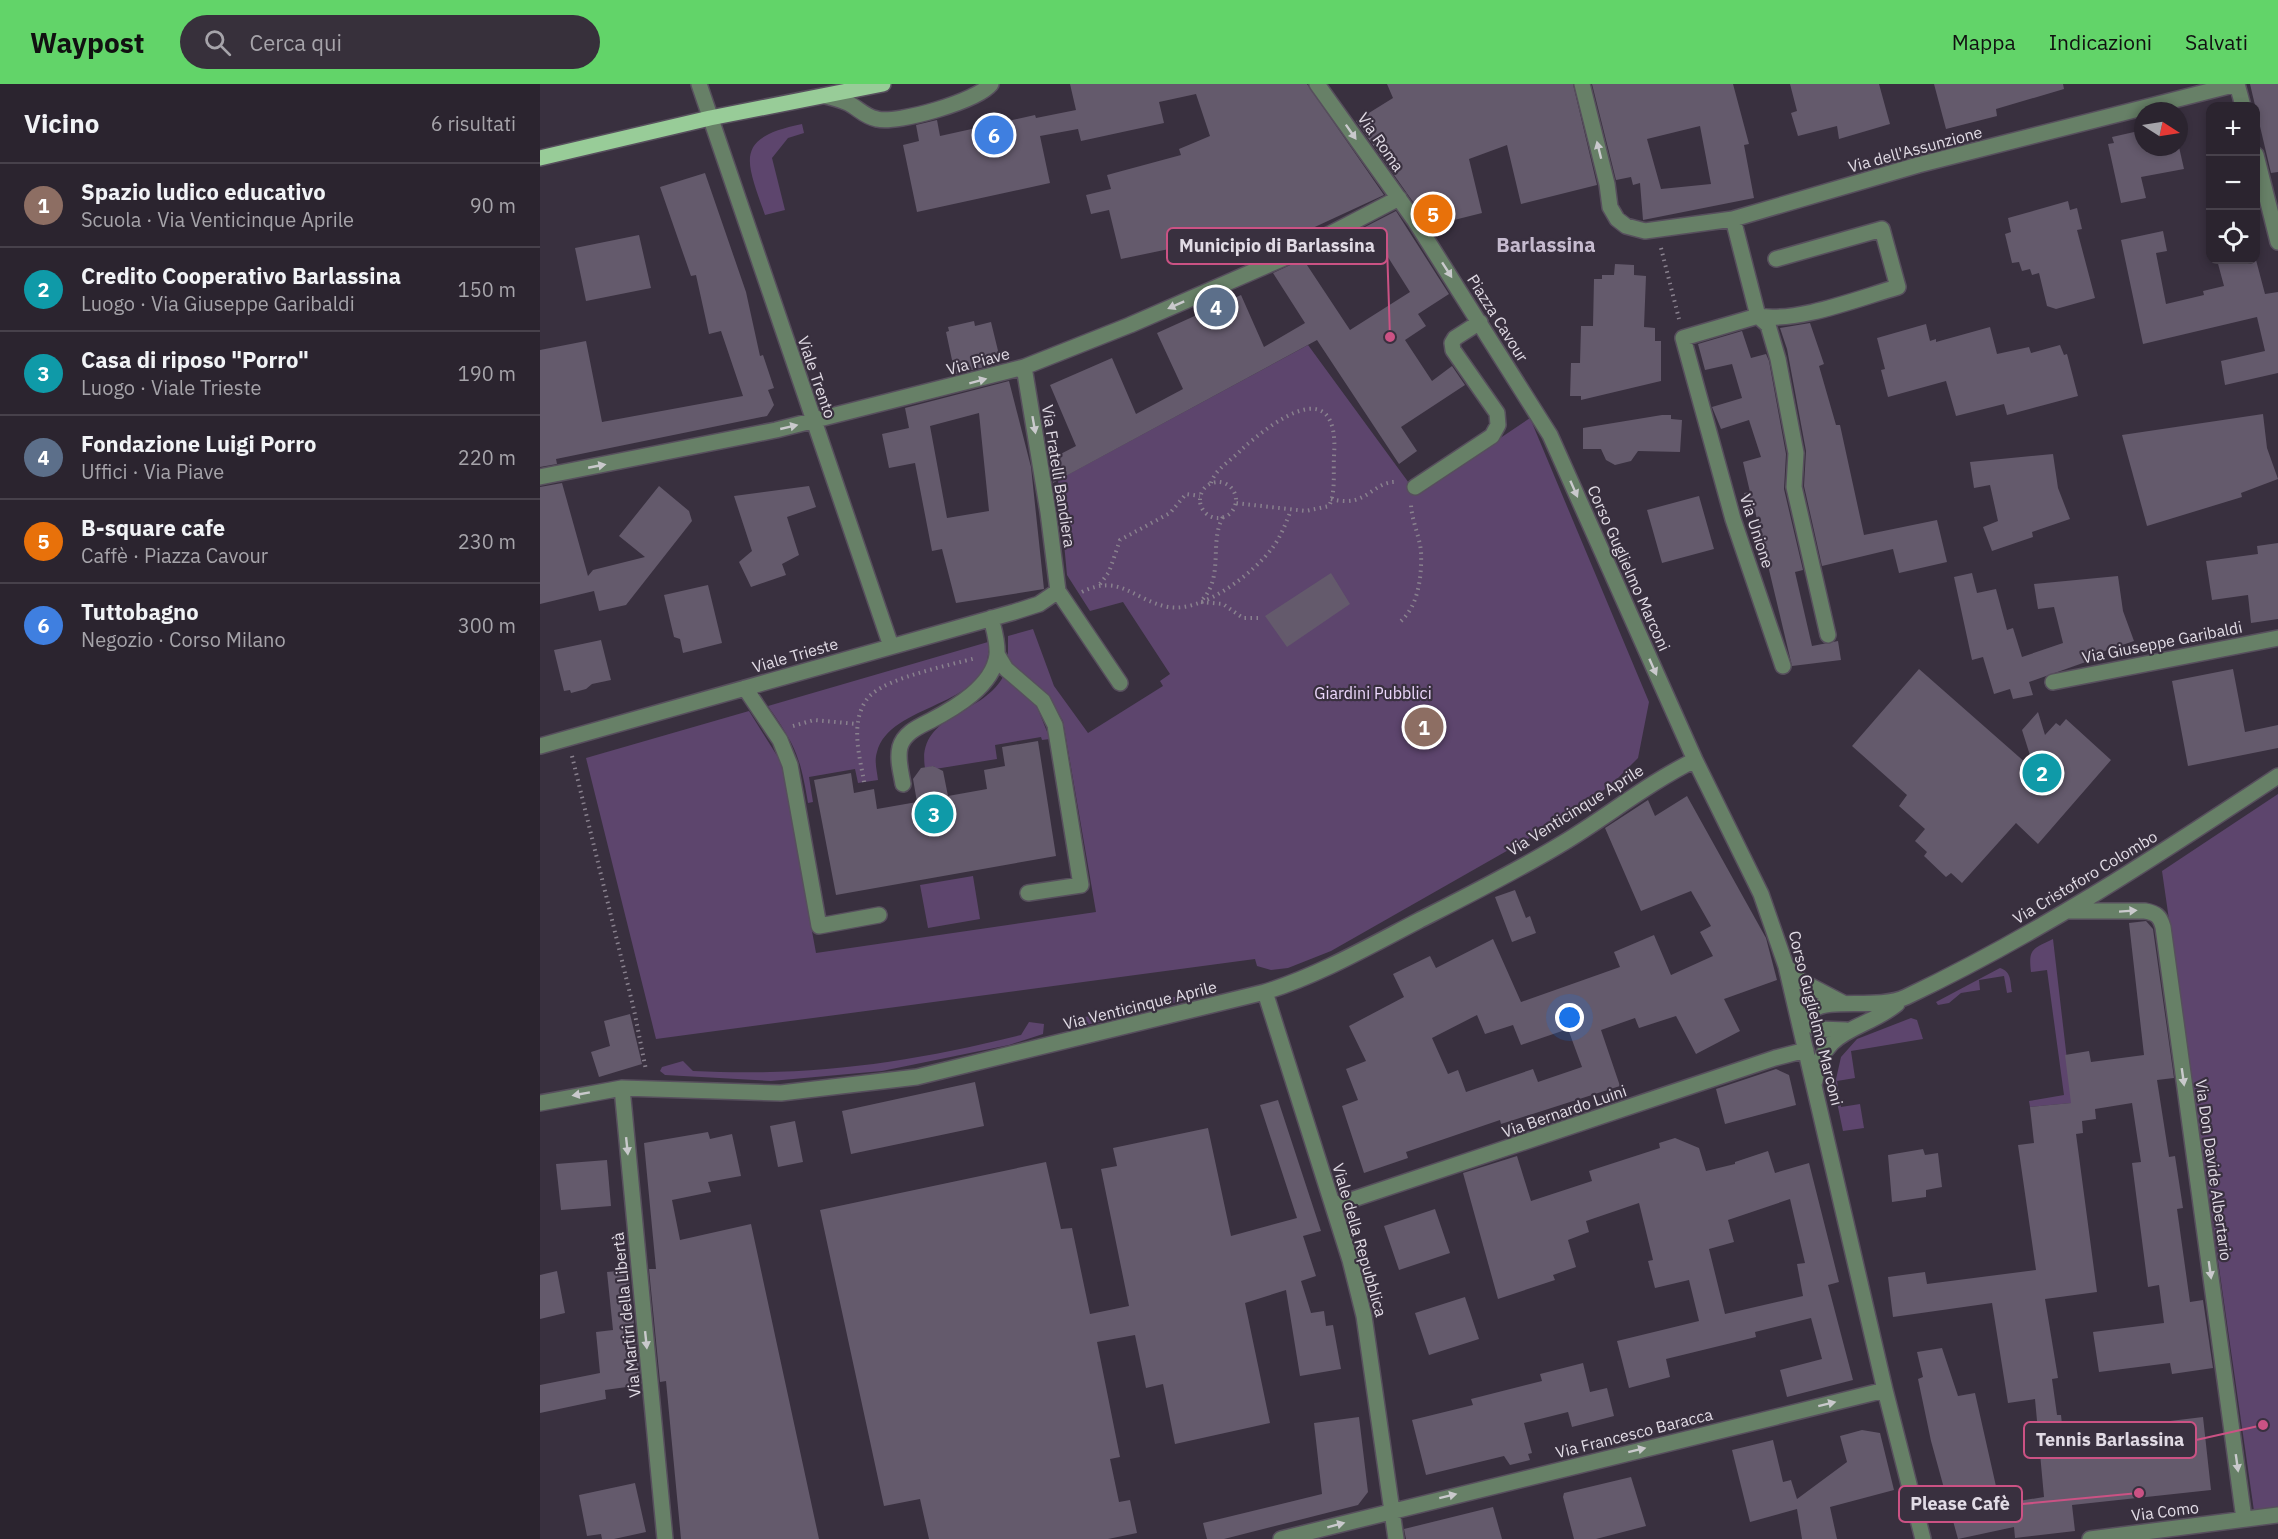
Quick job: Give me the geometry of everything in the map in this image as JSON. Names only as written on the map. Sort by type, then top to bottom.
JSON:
[{"type":"main road","points":[[540,158],[710,118],[883,84]]},
{"type":"street","name":"Viale Trento","points":[[699,84],[891,646]]},
{"type":"street","points":[[825,96],[848,103],[866,116],[886,120],[959,103],[973,98],[991,84]]},
{"type":"street","name":"Via Roma","points":[[1317,84],[1415,221]]},
{"type":"street","name":"Via dell'Assunzione","points":[[1582,84],[1607,184],[1610,207],[1617,219],[1626,226],[1645,231],[1732,219],[1918,165],[2237,84]]},
{"type":"street","points":[[2237,84],[2242,102]]},
{"type":"street","points":[[2256,156],[2278,242]]},
{"type":"street","name":"Via Piave","points":[[540,477],[813,422],[1024,367],[1130,325],[1284,258],[1399,198]]},
{"type":"street","points":[[1732,219],[1758,316],[1768,325],[1778,359],[1796,453],[1794,488],[1828,635]]},
{"type":"street","name":"Piazza Cavour","points":[[1415,221],[1550,435]]},
{"type":"street","points":[[1683,338],[1758,316],[1772,318],[1792,316],[1898,287],[1882,229],[1776,259]]},
{"type":"street","points":[[1415,487],[1492,436],[1498,425],[1497,413],[1453,350],[1452,343],[1455,338],[1480,322]]},
{"type":"street","name":"Via Unione","points":[[1683,338],[1733,519],[1783,666]]},
{"type":"street","name":"Via Fratelli Bandiera","points":[[1024,367],[1048,512],[1058,591]]},
{"type":"street","name":"Corso Guglielmo Marconi","points":[[1550,435],[1695,760],[1761,894],[1786,966],[1802,1023],[1806,1050],[1885,1390],[1923,1539]]},
{"type":"street","points":[[1058,591],[1120,683]]},
{"type":"street","name":"Viale Trieste","points":[[540,746],[1039,604],[1058,591]]},
{"type":"street","points":[[992,618],[997,652],[1006,669],[1043,701],[1055,725],[1081,885],[1028,893]]},
{"type":"street","name":"Via Giuseppe Garibaldi","points":[[2052,682],[2278,638]]},
{"type":"street","points":[[903,784],[899,761],[900,747],[904,737],[915,728],[956,707],[975,691],[988,676],[997,652]]},
{"type":"street","points":[[744,688],[778,736],[790,765],[819,926],[879,915]]},
{"type":"street","name":"Via Venticinque Aprile","points":[[540,1103],[622,1088],[781,1093],[917,1077],[1265,993],[1298,982],[1335,965],[1513,871],[1564,843],[1663,776],[1695,760]]},
{"type":"street","name":"Via Cristoforo Colombo","points":[[1814,1085],[1821,1055],[1829,1043],[1849,1030],[1875,1018],[1904,998],[2070,911],[2278,776]]},
{"type":"street","name":"Via Don Davide Albertario","points":[[2070,911],[2145,910],[2154,912],[2160,918],[2163,927],[2244,1519]]},
{"type":"street","name":"Via Cristoforo Colombo","points":[[1786,966],[1801,981],[1847,1004]]},
{"type":"street","name":"Viale della Repubblica","points":[[1265,993],[1333,1206],[1364,1316],[1396,1539]]},
{"type":"street","name":"Via Cristoforo Colombo","points":[[1849,1030],[1829,1031],[1802,1023],[1813,1010],[1820,1006],[1847,1004],[1874,1006],[1904,998]]},
{"type":"street","name":"Via Bernardo Luini","points":[[1333,1206],[1775,1058],[1806,1050]]},
{"type":"street","name":"Via Martiri della Libertà","points":[[622,1088],[665,1539]]},
{"type":"street","name":"Via Francesco Baracca","points":[[1281,1539],[1391,1510],[1885,1390]]},
{"type":"street","name":"Via Como","points":[[2090,1539],[2278,1515]]},
{"type":"path","points":[[1657,229],[1683,338]]},
{"type":"path","points":[[1224,517],[1211,516],[1206,513],[1202,508],[1200,496],[1218,470],[1271,425],[1296,410],[1311,409],[1323,414],[1334,429],[1329,506],[1319,510],[1291,510],[1235,503]]},
{"type":"path","points":[[1331,499],[1349,503],[1357,501],[1394,482],[1415,487],[1411,506],[1412,521],[1420,551],[1420,574],[1411,609],[1401,621]]},
{"type":"path","points":[[1200,602],[1207,594],[1215,575],[1217,532],[1224,517],[1229,514],[1235,503],[1234,492],[1227,484],[1211,483]]},
{"type":"path","points":[[1100,585],[1109,572],[1120,540],[1170,513],[1186,494],[1200,496]]},
{"type":"path","points":[[1200,602],[1222,591],[1258,564],[1281,534],[1291,510]]},
{"type":"path","points":[[1078,594],[1100,585],[1120,586],[1170,607],[1200,602],[1223,604],[1243,618],[1259,618]]},
{"type":"path","points":[[864,782],[857,724],[870,695],[881,687],[997,652]]},
{"type":"path","points":[[778,736],[792,726],[813,720],[857,724]]},
{"type":"path","points":[[568,738],[634,1010],[646,1070],[647,1088]]},
{"type":"green space","points":[[802,124],[804,133],[788,138],[772,158],[785,210],[765,215],[753,180],[750,154],[755,144],[764,136]]},
{"type":"green space","name":"Giardini Pubblici","points":[[1308,345],[1417,494],[1530,418],[1649,702],[1638,758],[1611,785],[1554,824],[1331,951],[1288,968],[1271,970],[1257,966],[1255,959],[656,1039],[586,758],[749,711],[781,762],[816,953],[1096,912],[1063,721],[1048,696],[1008,664],[1008,636],[1033,629],[1054,686],[1088,733],[1163,686],[1160,681],[1170,674],[1123,602],[1090,611],[1067,575],[1058,480]]},
{"type":"green space","points":[[988,642],[986,664],[976,680],[960,692],[901,723],[886,735],[876,755],[878,780],[858,783],[855,769],[809,777],[813,802],[808,803],[795,751],[768,706]]},
{"type":"green space","points":[[1004,675],[1035,702],[1050,739],[1042,740],[1041,737],[995,745],[997,759],[935,769],[934,766],[925,768],[925,750],[931,736],[941,725],[994,689]]},
{"type":"green space","points":[[2278,794],[2278,1508],[2254,1511],[2162,871]]},
{"type":"green space","points":[[973,876],[980,919],[928,928],[920,885]]},
{"type":"green space","points":[[2053,939],[2072,1103],[2030,1107],[2029,1101],[2064,1095],[2047,970],[2031,972],[2030,964],[2033,950]]},
{"type":"green space","points":[[2000,968],[2009,975],[2012,992],[2007,993],[2004,976],[1979,980],[1980,990],[1961,993],[1949,1003],[1938,1005],[1936,1002]]},
{"type":"green space","points":[[1192,995],[1190,999],[1078,1027],[1074,1022],[1076,1019]]},
{"type":"green space","points":[[1911,1018],[1917,1020],[1923,1039],[1851,1051],[1855,1078],[1837,1081],[1841,1107],[1860,1104],[1864,1128],[1843,1131],[1834,1088],[1841,1057],[1857,1039]]},
{"type":"green space","points":[[1029,1022],[1044,1024],[1043,1034],[1009,1045],[882,1071],[771,1081],[665,1075],[660,1071],[662,1067],[683,1061],[693,1071],[778,1072],[858,1066],[938,1053],[1021,1035]]},
{"type":"building","points":[[1070,84],[1307,84],[1384,195],[1291,238],[1293,242],[1263,257],[1246,233],[1121,259],[1109,210],[1091,214],[1086,195],[1111,189],[1107,175],[1181,155],[1179,149],[1210,136],[1196,94],[1159,102],[1164,123],[1081,141],[1078,129],[1040,136],[1050,183],[917,212],[903,145],[919,141],[916,125],[937,120],[940,136],[1035,115],[1036,118],[1076,110]]},
{"type":"building","points":[[1387,84],[1573,84],[1597,185],[1521,204],[1507,145],[1469,159],[1482,213],[1430,226],[1356,121],[1393,98]]},
{"type":"building","points":[[1592,84],[1733,84],[1749,144],[1744,145],[1754,198],[1643,220],[1640,183],[1633,185],[1631,177],[1616,180]],"holes":[[[1700,126],[1711,184],[1661,189],[1647,139]]]},
{"type":"building","points":[[1790,84],[1879,84],[1890,124],[1839,139],[1837,126],[1798,136],[1791,113],[1797,111]]},
{"type":"building","points":[[1934,84],[2063,84],[2064,89],[1996,109],[1997,116],[1946,129]]},
{"type":"building","points":[[2250,84],[2278,84],[2278,172],[2271,173],[2260,126],[2260,102],[2254,102]]},
{"type":"building","points":[[2134,132],[2134,156],[2181,156],[2184,169],[2141,177],[2146,198],[2121,203],[2108,144],[2114,143],[2112,137]]},
{"type":"building","points":[[705,173],[746,292],[760,356],[763,355],[774,388],[768,390],[774,405],[767,416],[556,459],[557,464],[540,467],[540,350],[586,341],[602,422],[743,396],[721,331],[709,334],[696,275],[691,276],[660,187]]},
{"type":"building","points":[[2068,201],[2070,210],[2077,208],[2082,229],[2077,230],[2095,298],[2056,309],[2047,306],[2039,273],[2032,275],[2030,269],[2022,271],[2019,262],[2012,263],[2005,234],[2011,232],[2008,218]]},
{"type":"building","points":[[1396,211],[1449,294],[1418,314],[1426,326],[1405,340],[1432,381],[1452,366],[1465,385],[1401,427],[1417,451],[1399,464],[1317,340],[1053,483],[1049,460],[1076,446],[1050,385],[1112,358],[1136,414],[1183,389],[1157,333],[1241,295],[1264,347],[1305,323],[1273,273],[1303,259],[1350,330],[1410,292],[1386,254],[1383,256],[1365,227]]},
{"type":"building","points":[[2163,231],[2167,251],[2156,253],[2166,304],[2204,295],[2203,291],[2224,286],[2218,264],[2257,264],[2265,294],[2278,292],[2278,373],[2225,385],[2221,361],[2265,351],[2257,317],[2143,344],[2121,240]]},
{"type":"building","points":[[639,235],[651,288],[586,301],[575,248]]},
{"type":"building","points":[[1615,264],[1634,265],[1634,275],[1646,276],[1644,327],[1655,328],[1655,341],[1661,341],[1661,381],[1581,400],[1581,396],[1570,396],[1571,363],[1580,363],[1581,326],[1593,326],[1594,279],[1602,279],[1602,275],[1614,275]]},
{"type":"building","points":[[974,321],[975,326],[991,322],[1001,363],[955,374],[946,332],[949,331],[948,327]]},
{"type":"building","points":[[1810,323],[1824,364],[1819,366],[1836,425],[1840,425],[1864,535],[1937,520],[1947,562],[1899,573],[1893,549],[1822,566],[1804,486],[1806,451],[1787,349],[1780,328]]},
{"type":"building","points":[[1926,324],[1930,341],[1936,339],[1936,342],[1990,327],[1997,354],[2029,347],[2031,353],[2060,345],[2064,355],[2067,354],[2078,396],[2007,415],[2004,404],[1956,416],[1946,381],[1888,397],[1881,370],[1885,369],[1877,338]]},
{"type":"building","points":[[1742,331],[1751,358],[1766,354],[1769,361],[1786,454],[1784,489],[1803,570],[1795,572],[1812,646],[1838,641],[1841,660],[1792,666],[1755,511],[1749,512],[1744,493],[1750,492],[1743,462],[1761,457],[1749,420],[1721,429],[1712,407],[1742,398],[1732,364],[1705,370],[1698,344]]},
{"type":"building","points":[[1009,381],[1031,467],[1044,589],[956,603],[942,549],[932,551],[915,463],[889,468],[882,434],[909,428],[905,408]],"holes":[[[979,413],[989,511],[947,518],[930,426]]]},
{"type":"building","points":[[2263,414],[2267,448],[2278,479],[2241,493],[2242,497],[2147,526],[2122,435]]},
{"type":"building","points":[[1671,415],[1671,419],[1682,420],[1680,452],[1638,451],[1631,461],[1615,465],[1606,460],[1601,449],[1583,449],[1583,428]]},
{"type":"building","points":[[2053,454],[2058,488],[2070,519],[2032,532],[2033,537],[1992,551],[1983,527],[1998,521],[1990,485],[1974,488],[1970,462]]},
{"type":"building","points":[[562,483],[588,576],[593,570],[645,557],[619,536],[659,486],[689,511],[692,521],[626,605],[599,611],[594,591],[540,604],[540,487]]},
{"type":"building","points":[[809,486],[816,507],[787,517],[799,555],[782,564],[786,575],[751,587],[739,562],[752,551],[734,496]]},
{"type":"building","points":[[1699,496],[1714,549],[1662,563],[1647,510]]},
{"type":"building","points":[[2278,543],[2278,619],[2251,623],[2248,595],[2212,600],[2206,561],[2258,554],[2257,546]]},
{"type":"building","points":[[1331,573],[1350,604],[1287,647],[1265,616]]},
{"type":"building","points":[[1972,573],[1977,593],[1996,589],[2007,630],[2013,628],[2022,657],[2063,643],[2054,607],[2038,609],[2034,584],[2118,576],[2123,611],[2134,641],[2096,654],[2097,658],[2029,682],[2033,695],[2013,699],[2010,689],[1994,694],[1983,657],[1972,660],[1954,577]]},
{"type":"building","points":[[708,585],[722,643],[683,653],[680,639],[674,637],[664,595]]},
{"type":"building","points":[[601,640],[611,680],[592,684],[586,689],[571,693],[570,690],[564,691],[554,650]]},
{"type":"building","points":[[1919,669],[2035,771],[2022,730],[2038,712],[2045,735],[2056,723],[2060,726],[2066,719],[2111,760],[2038,844],[2016,823],[1962,883],[1951,873],[1946,877],[1924,856],[1927,852],[1915,841],[1925,829],[1899,806],[1907,795],[1852,746]]},
{"type":"building","points":[[2233,669],[2245,732],[2278,725],[2278,748],[2188,766],[2172,681]]},
{"type":"building","points":[[1038,741],[1056,856],[836,895],[814,780],[851,773],[854,793],[874,789],[877,809],[917,802],[913,779],[921,768],[933,766],[943,771],[948,796],[987,789],[984,770],[1005,766],[1002,747]]},
{"type":"building","points":[[1687,796],[1766,938],[1777,980],[1724,999],[1740,1031],[1696,1054],[1676,1016],[1639,1028],[1635,1018],[1601,1030],[1620,1086],[1501,1124],[1500,1120],[1406,1152],[1408,1158],[1364,1173],[1342,1106],[1358,1100],[1346,1069],[1366,1061],[1349,1026],[1404,997],[1393,974],[1430,956],[1436,968],[1493,939],[1521,1002],[1620,967],[1614,952],[1654,935],[1671,975],[1713,956],[1700,932],[1711,926],[1691,891],[1641,911],[1605,828],[1648,800],[1655,816]],"holes":[[[1477,1015],[1485,1034],[1513,1025],[1521,1045],[1568,1029],[1582,1067],[1538,1082],[1533,1069],[1466,1092],[1458,1070],[1448,1074],[1432,1038]]]},
{"type":"building","points":[[1515,890],[1526,918],[1530,916],[1536,933],[1512,942],[1495,897]]},
{"type":"building","points":[[2146,921],[2153,929],[2174,1078],[2157,1080],[2169,1157],[2175,1156],[2183,1208],[2177,1209],[2190,1302],[2203,1300],[2213,1368],[2172,1374],[2170,1363],[2099,1372],[2093,1332],[2164,1323],[2159,1285],[2148,1287],[2132,1163],[2141,1162],[2132,1103],[2095,1109],[2096,1119],[2082,1121],[2083,1133],[2076,1134],[2097,1292],[2045,1299],[2058,1378],[2052,1379],[2057,1415],[2061,1415],[2063,1434],[2203,1417],[2211,1490],[2072,1505],[2075,1531],[2015,1538],[2014,1527],[1958,1539],[1931,1441],[1918,1379],[1923,1377],[1917,1352],[1942,1348],[1958,1396],[1975,1393],[2000,1504],[2044,1497],[2035,1399],[2008,1403],[1992,1303],[1893,1317],[1888,1277],[1925,1272],[1927,1284],[2036,1270],[2018,1145],[2034,1143],[2030,1107],[2071,1103],[2065,1055],[2089,1051],[2091,1062],[2144,1055],[2129,923]]},
{"type":"building","points":[[630,1014],[642,1064],[599,1077],[591,1052],[610,1046],[604,1021]]},
{"type":"building","points":[[1776,1069],[1789,1075],[1796,1105],[1725,1124],[1716,1089]]},
{"type":"building","points":[[975,1082],[984,1126],[851,1154],[842,1111]]},
{"type":"building","points":[[1278,1100],[1321,1231],[1303,1236],[1316,1276],[1301,1281],[1311,1313],[1324,1311],[1326,1326],[1333,1325],[1341,1369],[1300,1376],[1286,1290],[1245,1303],[1270,1423],[1175,1444],[1163,1384],[1146,1388],[1135,1335],[1097,1342],[1120,1457],[1110,1459],[1119,1502],[1130,1500],[1137,1533],[1108,1539],[929,1539],[920,1499],[884,1506],[820,1210],[1046,1162],[1061,1229],[1072,1228],[1090,1314],[1129,1306],[1101,1169],[1117,1166],[1113,1148],[1208,1128],[1231,1236],[1297,1218],[1260,1105]]},
{"type":"building","points":[[795,1121],[803,1162],[778,1167],[770,1126]]},
{"type":"building","points":[[708,1132],[710,1139],[732,1134],[741,1176],[708,1182],[711,1192],[672,1200],[680,1240],[751,1224],[819,1539],[681,1539],[666,1381],[660,1382],[649,1269],[656,1269],[644,1143]]},
{"type":"building","points":[[1675,1138],[1699,1148],[1706,1171],[1735,1164],[1735,1162],[1768,1151],[1775,1173],[1809,1163],[1839,1282],[1828,1285],[1853,1380],[1787,1397],[1780,1370],[1822,1359],[1811,1318],[1755,1332],[1756,1337],[1666,1359],[1670,1377],[1629,1388],[1617,1341],[1699,1321],[1689,1280],[1655,1288],[1648,1261],[1653,1260],[1639,1203],[1586,1221],[1589,1232],[1568,1240],[1576,1267],[1553,1275],[1555,1280],[1498,1299],[1463,1173],[1517,1156],[1531,1201],[1592,1181],[1589,1171],[1660,1148],[1659,1143]],"holes":[[[1790,1199],[1805,1263],[1797,1264],[1803,1296],[1725,1314],[1709,1249],[1734,1242],[1728,1220]]]},
{"type":"building","points":[[1923,1149],[1925,1155],[1938,1153],[1942,1187],[1926,1190],[1926,1197],[1892,1202],[1888,1155]]},
{"type":"building","points":[[607,1160],[611,1206],[561,1210],[556,1164]]},
{"type":"building","points":[[1435,1209],[1450,1253],[1399,1270],[1384,1226]]},
{"type":"building","points":[[628,1270],[641,1385],[605,1390],[606,1399],[540,1413],[540,1385],[600,1373],[596,1332],[613,1330],[607,1272]]},
{"type":"building","points":[[557,1271],[565,1313],[540,1319],[540,1275]]},
{"type":"building","points":[[1465,1297],[1479,1339],[1429,1355],[1415,1313]]},
{"type":"building","points":[[1583,1363],[1590,1392],[1607,1388],[1614,1416],[1572,1427],[1568,1412],[1524,1423],[1532,1453],[1528,1454],[1530,1460],[1510,1465],[1504,1456],[1426,1475],[1412,1420],[1473,1405],[1471,1399],[1542,1381],[1540,1374]]},
{"type":"building","points":[[1359,1417],[1368,1492],[1358,1505],[1224,1539],[1207,1539],[1203,1523],[1322,1494],[1314,1423]]},
{"type":"building","points":[[1862,1430],[1880,1433],[1894,1490],[1830,1507],[1837,1539],[1802,1539],[1797,1509],[1750,1522],[1732,1450],[1773,1440],[1783,1482],[1791,1480],[1797,1499],[1847,1462],[1840,1436]]},
{"type":"building","points":[[1631,1477],[1646,1526],[1596,1539],[1574,1539],[1563,1497],[1564,1493]]},
{"type":"building","points":[[635,1483],[646,1532],[614,1539],[602,1539],[601,1534],[587,1536],[579,1495]]},
{"type":"building","points":[[1493,1507],[1502,1539],[1406,1539],[1404,1529]]},
{"type":"place","name":"Tuttobagno","points":[[994,135]]},
{"type":"place","name":"B-square cafe","points":[[1433,214]]},
{"type":"place","name":"Fondazione Luigi Porro","points":[[1216,307]]},
{"type":"place","name":"Municipio di Barlassina","points":[[1390,337]]},
{"type":"place","name":"Spazio ludico educativo","points":[[1424,727]]},
{"type":"place","name":"Credito Cooperativo Barlassina","points":[[2042,773]]},
{"type":"place","name":"Casa di riposo \"Porro\"","points":[[934,814]]},
{"type":"place","name":"Tennis Barlassina","points":[[2263,1425]]},
{"type":"place","name":"Please Cafè","points":[[2139,1493]]},
{"type":"district","name":"Barlassina","points":[[1546,245]]}]
